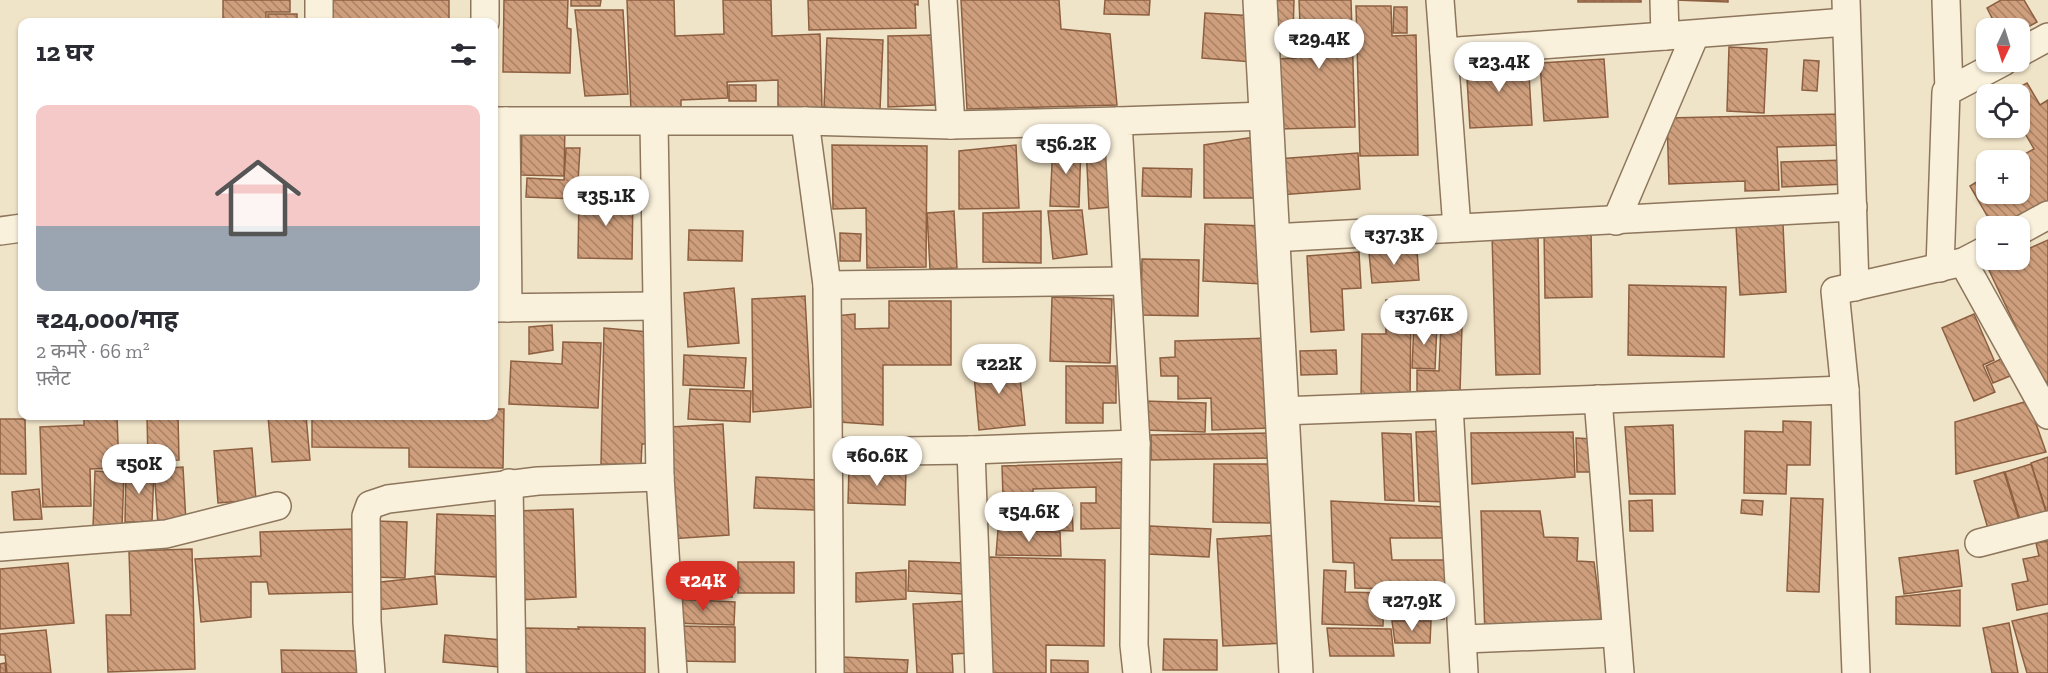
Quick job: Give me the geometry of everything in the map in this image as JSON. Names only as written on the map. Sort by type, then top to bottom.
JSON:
[{"type":"street","points":[[319,0],[319,18]]},
{"type":"street","points":[[485,0],[485,18]]},
{"type":"street","points":[[943,0],[951,125]]},
{"type":"street","points":[[1260,0],[1296,673]]},
{"type":"street","points":[[1440,0],[1457,228]]},
{"type":"street","points":[[1664,0],[1665,36]]},
{"type":"street","points":[[1946,0],[1949,91]]},
{"type":"street","points":[[1444,52],[1695,34],[1846,11],[1855,287]]},
{"type":"street","points":[[1616,221],[1695,34]]},
{"type":"street","points":[[2030,46],[2048,37]]},
{"type":"street","points":[[1984,72],[1946,92],[1963,260],[2048,415]]},
{"type":"street","points":[[656,306],[501,308],[500,121],[654,123],[805,121],[951,125],[1267,116]]},
{"type":"street","points":[[805,121],[827,285],[830,673]]},
{"type":"street","points":[[1118,121],[1125,281],[1136,444],[1134,645],[1137,673]]},
{"type":"street","points":[[654,123],[660,477],[673,673]]},
{"type":"street","points":[[1271,238],[1853,207]]},
{"type":"street","points":[[2030,225],[2048,214]]},
{"type":"street","points":[[0,231],[18,229]]},
{"type":"street","points":[[1856,673],[1845,390],[1835,291],[1963,260]]},
{"type":"street","points":[[827,285],[1125,281]]},
{"type":"street","points":[[1281,411],[1845,390]]},
{"type":"street","points":[[1598,399],[1620,673]]},
{"type":"street","points":[[1449,405],[1464,639],[1464,673]]},
{"type":"street","points":[[829,452],[1136,444]]},
{"type":"street","points":[[971,450],[979,673]]},
{"type":"street","points":[[371,673],[366,516],[370,506],[388,499],[509,483],[660,477]]},
{"type":"street","points":[[509,483],[512,673]]},
{"type":"street","points":[[0,547],[166,534],[277,506]]},
{"type":"street","points":[[1979,543],[2048,525]]},
{"type":"street","points":[[1464,639],[1615,633]]},
{"type":"building","points":[[223,0],[290,0],[290,12],[266,12],[266,18],[223,18]]},
{"type":"building","points":[[331,0],[449,0],[449,18],[331,18]]},
{"type":"building","points":[[504,0],[568,0],[567,28],[571,29],[570,73],[503,72]]},
{"type":"building","points":[[571,0],[601,0],[600,6],[571,6]]},
{"type":"building","points":[[627,0],[674,0],[675,36],[724,34],[723,0],[771,0],[772,36],[820,34],[822,108],[778,109],[778,80],[727,82],[728,98],[681,100],[681,110],[631,112]]},
{"type":"building","points":[[808,0],[918,0],[918,5],[915,4],[916,28],[809,30]]},
{"type":"building","points":[[961,0],[1059,0],[1061,29],[1110,34],[1117,105],[967,109]]},
{"type":"building","points":[[1105,0],[1150,0],[1149,15],[1104,14]]},
{"type":"building","points":[[1269,0],[1294,0],[1293,35],[1269,34]]},
{"type":"building","points":[[1299,0],[1351,0],[1355,127],[1279,129],[1276,59],[1296,58],[1295,31],[1315,31],[1314,24],[1300,24]]},
{"type":"building","points":[[1578,0],[1641,0],[1641,2],[1578,2]]},
{"type":"building","points":[[1675,0],[1728,0],[1728,2]]},
{"type":"building","points":[[2001,0],[2024,0],[2037,22],[2030,26],[2030,18],[1992,18],[1987,8]]},
{"type":"building","points":[[1356,6],[1391,6],[1392,36],[1416,35],[1418,155],[1360,156]]},
{"type":"building","points":[[1394,7],[1407,7],[1407,33],[1393,33]]},
{"type":"building","points":[[575,10],[623,10],[628,94],[585,96]]},
{"type":"building","points":[[1205,13],[1255,16],[1253,62],[1202,58]]},
{"type":"building","points":[[268,14],[297,14],[297,18],[268,18]]},
{"type":"building","points":[[935,35],[935,105],[888,107],[888,36]]},
{"type":"building","points":[[827,38],[883,40],[880,110],[824,108]]},
{"type":"building","points":[[1729,47],[1767,49],[1764,113],[1727,111]]},
{"type":"building","points":[[1528,58],[1532,125],[1470,128],[1466,62]]},
{"type":"building","points":[[1604,59],[1608,117],[1544,121],[1540,63]]},
{"type":"building","points":[[1804,60],[1819,61],[1817,91],[1802,90]]},
{"type":"building","points":[[729,85],[756,85],[756,101],[729,101]]},
{"type":"building","points":[[2030,88],[2040,105],[2048,100],[2048,206],[2030,216],[1987,216],[1980,204],[2030,204],[2030,151],[2034,149],[2028,138],[2030,138]]},
{"type":"building","points":[[1841,114],[1842,145],[1777,147],[1779,190],[1745,191],[1745,181],[1669,184],[1667,118]]},
{"type":"building","points":[[522,124],[565,124],[564,176],[521,175]]},
{"type":"building","points":[[1260,136],[1264,198],[1204,198],[1204,145]]},
{"type":"building","points":[[1053,143],[1081,144],[1079,207],[1050,206]]},
{"type":"building","points":[[832,145],[927,146],[926,267],[867,268],[866,208],[833,209]]},
{"type":"building","points":[[1016,145],[1019,208],[959,209],[959,151]]},
{"type":"building","points":[[1086,145],[1110,146],[1112,207],[1089,209]]},
{"type":"building","points":[[566,148],[580,148],[577,199],[526,197],[527,178],[564,180]]},
{"type":"building","points":[[1358,153],[1360,189],[1279,195],[1277,159]]},
{"type":"building","points":[[1845,160],[1846,184],[1782,187],[1781,162]]},
{"type":"building","points":[[1143,168],[1192,169],[1191,197],[1142,196]]},
{"type":"building","points":[[1976,182],[1976,196],[1970,186]]},
{"type":"building","points":[[579,195],[633,196],[632,259],[578,258]]},
{"type":"building","points":[[1082,210],[1087,254],[1053,259],[1048,211]]},
{"type":"building","points":[[954,211],[957,268],[930,269],[927,213]]},
{"type":"building","points":[[1041,211],[1041,263],[983,262],[983,213]]},
{"type":"building","points":[[1205,224],[1266,226],[1264,284],[1203,281]]},
{"type":"building","points":[[1783,224],[1786,292],[1740,295],[1736,226]]},
{"type":"building","points":[[689,230],[743,231],[742,261],[688,260]]},
{"type":"building","points":[[1544,230],[1591,230],[1592,297],[1545,298]]},
{"type":"building","points":[[840,233],[861,234],[860,261],[840,261]]},
{"type":"building","points":[[1538,234],[1540,374],[1496,375],[1492,235]]},
{"type":"building","points":[[2048,240],[2048,395],[1989,270],[2030,270],[2030,248]]},
{"type":"building","points":[[1417,250],[1419,280],[1372,283],[1369,253]]},
{"type":"building","points":[[1359,252],[1361,288],[1342,289],[1344,330],[1311,332],[1307,256]]},
{"type":"building","points":[[1142,259],[1199,260],[1198,316],[1141,315]]},
{"type":"building","points":[[1629,285],[1726,287],[1724,357],[1628,355]]},
{"type":"building","points":[[734,288],[739,343],[688,347],[684,293]]},
{"type":"building","points":[[805,296],[811,407],[753,412],[752,299]]},
{"type":"building","points":[[1052,297],[1112,299],[1110,363],[1050,361]]},
{"type":"building","points":[[1386,300],[1411,300],[1410,401],[1361,400],[1362,334],[1386,334]]},
{"type":"building","points":[[889,301],[951,301],[951,365],[883,365],[883,425],[839,422],[835,316],[855,314],[855,329],[889,328]]},
{"type":"building","points":[[1974,314],[1994,360],[1983,365],[1995,392],[1974,401],[1942,328]]},
{"type":"building","points":[[1414,323],[1437,324],[1435,369],[1412,368]]},
{"type":"building","points":[[552,325],[553,350],[529,354],[529,327]]},
{"type":"building","points":[[1441,325],[1462,326],[1460,392],[1417,391],[1417,370],[1439,371]]},
{"type":"building","points":[[604,328],[649,332],[650,444],[642,444],[641,465],[601,464]]},
{"type":"building","points":[[1270,338],[1273,428],[1212,430],[1211,398],[1178,399],[1178,376],[1161,376],[1160,358],[1175,357],[1175,341]]},
{"type":"building","points":[[563,342],[601,343],[598,408],[509,404],[511,361],[562,364]]},
{"type":"building","points":[[1336,350],[1337,374],[1301,375],[1300,351]]},
{"type":"building","points":[[684,355],[746,358],[744,388],[683,385]]},
{"type":"building","points":[[2003,358],[2010,376],[1993,383],[1986,366]]},
{"type":"building","points":[[1018,360],[1025,425],[979,430],[973,364]]},
{"type":"building","points":[[1066,366],[1116,366],[1116,403],[1103,403],[1103,423],[1066,423]]},
{"type":"building","points":[[690,389],[751,391],[750,422],[688,419]]},
{"type":"building","points":[[1144,401],[1206,403],[1205,432],[1143,430]]},
{"type":"building","points":[[2028,401],[2046,452],[1956,474],[1955,422]]},
{"type":"building","points":[[498,409],[504,409],[503,468],[409,467],[409,448],[312,447],[312,420],[498,420]]},
{"type":"building","points":[[0,419],[25,420],[26,474],[0,474]]},
{"type":"building","points":[[84,420],[117,420],[119,468],[90,469],[91,506],[43,507],[40,427],[84,425]]},
{"type":"building","points":[[147,420],[178,420],[179,460],[148,461]]},
{"type":"building","points":[[268,420],[306,420],[310,460],[272,462]]},
{"type":"building","points":[[1783,421],[1811,422],[1810,465],[1787,465],[1786,494],[1744,493],[1745,431],[1783,432]]},
{"type":"building","points":[[723,424],[729,535],[669,539],[670,427]]},
{"type":"building","points":[[1673,425],[1675,494],[1630,494],[1625,427]]},
{"type":"building","points":[[1444,431],[1447,502],[1419,501],[1416,432]]},
{"type":"building","points":[[1573,432],[1575,477],[1472,484],[1471,433]]},
{"type":"building","points":[[1273,433],[1274,458],[1151,460],[1151,435]]},
{"type":"building","points":[[1382,433],[1411,434],[1414,501],[1385,500]]},
{"type":"building","points":[[1576,438],[1592,439],[1593,472],[1577,472]]},
{"type":"building","points":[[252,448],[256,500],[218,503],[214,451]]},
{"type":"building","points":[[2048,457],[2048,517],[2031,463]]},
{"type":"building","points":[[1124,462],[1127,528],[1081,529],[1081,503],[1096,503],[1096,487],[1033,489],[1033,506],[1072,505],[1073,531],[1004,528],[1002,466]]},
{"type":"building","points":[[1214,464],[1278,464],[1277,523],[1213,522]]},
{"type":"building","points":[[2031,464],[2047,515],[2021,523],[2005,472]]},
{"type":"building","points":[[126,467],[154,469],[152,522],[125,522]]},
{"type":"building","points":[[183,467],[186,523],[158,525],[154,469]]},
{"type":"building","points":[[849,468],[906,470],[905,505],[848,503]]},
{"type":"building","points":[[95,471],[124,473],[122,528],[93,528]]},
{"type":"building","points":[[2004,472],[2020,523],[1989,532],[1974,481]]},
{"type":"building","points":[[756,477],[817,480],[816,510],[754,508]]},
{"type":"building","points":[[39,489],[42,519],[14,520],[12,492]]},
{"type":"building","points":[[1791,498],[1823,499],[1819,592],[1787,591]]},
{"type":"building","points":[[1652,500],[1653,531],[1630,531],[1629,501]]},
{"type":"building","points":[[1742,500],[1763,501],[1762,515],[1741,513]]},
{"type":"building","points":[[1331,501],[1445,507],[1448,538],[1390,538],[1392,560],[1449,560],[1456,591],[1355,588],[1354,563],[1333,562]]},
{"type":"building","points":[[573,509],[576,597],[519,600],[516,511]]},
{"type":"building","points":[[1481,511],[1540,511],[1544,537],[1578,538],[1577,561],[1594,562],[1603,629],[1485,636]]},
{"type":"building","points":[[437,514],[499,516],[497,577],[435,574]]},
{"type":"building","points":[[375,521],[407,522],[405,578],[373,577]]},
{"type":"building","points":[[1150,526],[1211,529],[1209,557],[1148,554]]},
{"type":"building","points":[[353,529],[355,592],[269,594],[267,582],[251,582],[251,617],[201,622],[195,559],[261,556],[260,532]]},
{"type":"building","points":[[998,530],[1060,532],[1061,556],[996,555]]},
{"type":"building","points":[[1280,535],[1287,643],[1223,646],[1217,539]]},
{"type":"building","points":[[2048,541],[2048,604],[2017,610],[2012,584],[2028,581],[2023,559],[2039,556],[2036,543]]},
{"type":"building","points":[[192,549],[195,669],[108,672],[106,615],[131,615],[129,551]]},
{"type":"building","points":[[1958,550],[1962,586],[1904,594],[1899,558]]},
{"type":"building","points":[[989,557],[1105,560],[1104,646],[1046,645],[1046,673],[987,673]]},
{"type":"building","points":[[909,561],[965,563],[964,594],[908,591]]},
{"type":"building","points":[[738,562],[794,562],[794,593],[738,593]]},
{"type":"building","points":[[68,563],[74,623],[0,629],[0,569]]},
{"type":"building","points":[[671,566],[732,567],[732,597],[670,596]]},
{"type":"building","points":[[906,570],[906,599],[856,602],[856,573]]},
{"type":"building","points":[[1324,570],[1346,571],[1345,592],[1384,593],[1383,626],[1322,624]]},
{"type":"building","points":[[435,576],[437,604],[375,610],[372,583]]},
{"type":"building","points":[[1960,590],[1960,626],[1896,624],[1896,597]]},
{"type":"building","points":[[1389,595],[1444,595],[1444,619],[1390,618]]},
{"type":"building","points":[[672,599],[735,602],[734,625],[671,623]]},
{"type":"building","points":[[969,601],[971,653],[952,654],[953,673],[917,673],[913,604]]},
{"type":"building","points":[[2048,613],[2048,673],[2027,673],[2012,621]]},
{"type":"building","points":[[1392,621],[1431,621],[1430,643],[1395,643]]},
{"type":"building","points":[[2009,623],[2018,673],[1992,673],[1983,628]]},
{"type":"building","points":[[677,626],[735,627],[735,662],[676,661]]},
{"type":"building","points":[[578,627],[645,628],[645,673],[516,673],[517,650],[525,650],[525,628],[579,629]]},
{"type":"building","points":[[1327,628],[1391,629],[1394,656],[1330,656]]},
{"type":"building","points":[[46,630],[51,673],[7,673],[5,655],[0,655],[0,634]]},
{"type":"building","points":[[445,635],[502,640],[499,667],[443,662]]},
{"type":"building","points":[[1164,639],[1217,640],[1217,670],[1163,670]]},
{"type":"building","points":[[281,650],[358,651],[359,673],[282,673]]},
{"type":"building","points":[[842,657],[908,660],[907,673],[841,673]]},
{"type":"building","points":[[1051,660],[1088,661],[1088,673],[1051,673]]},
{"type":"building","points":[[5,663],[6,673],[0,673],[0,664]]}]
